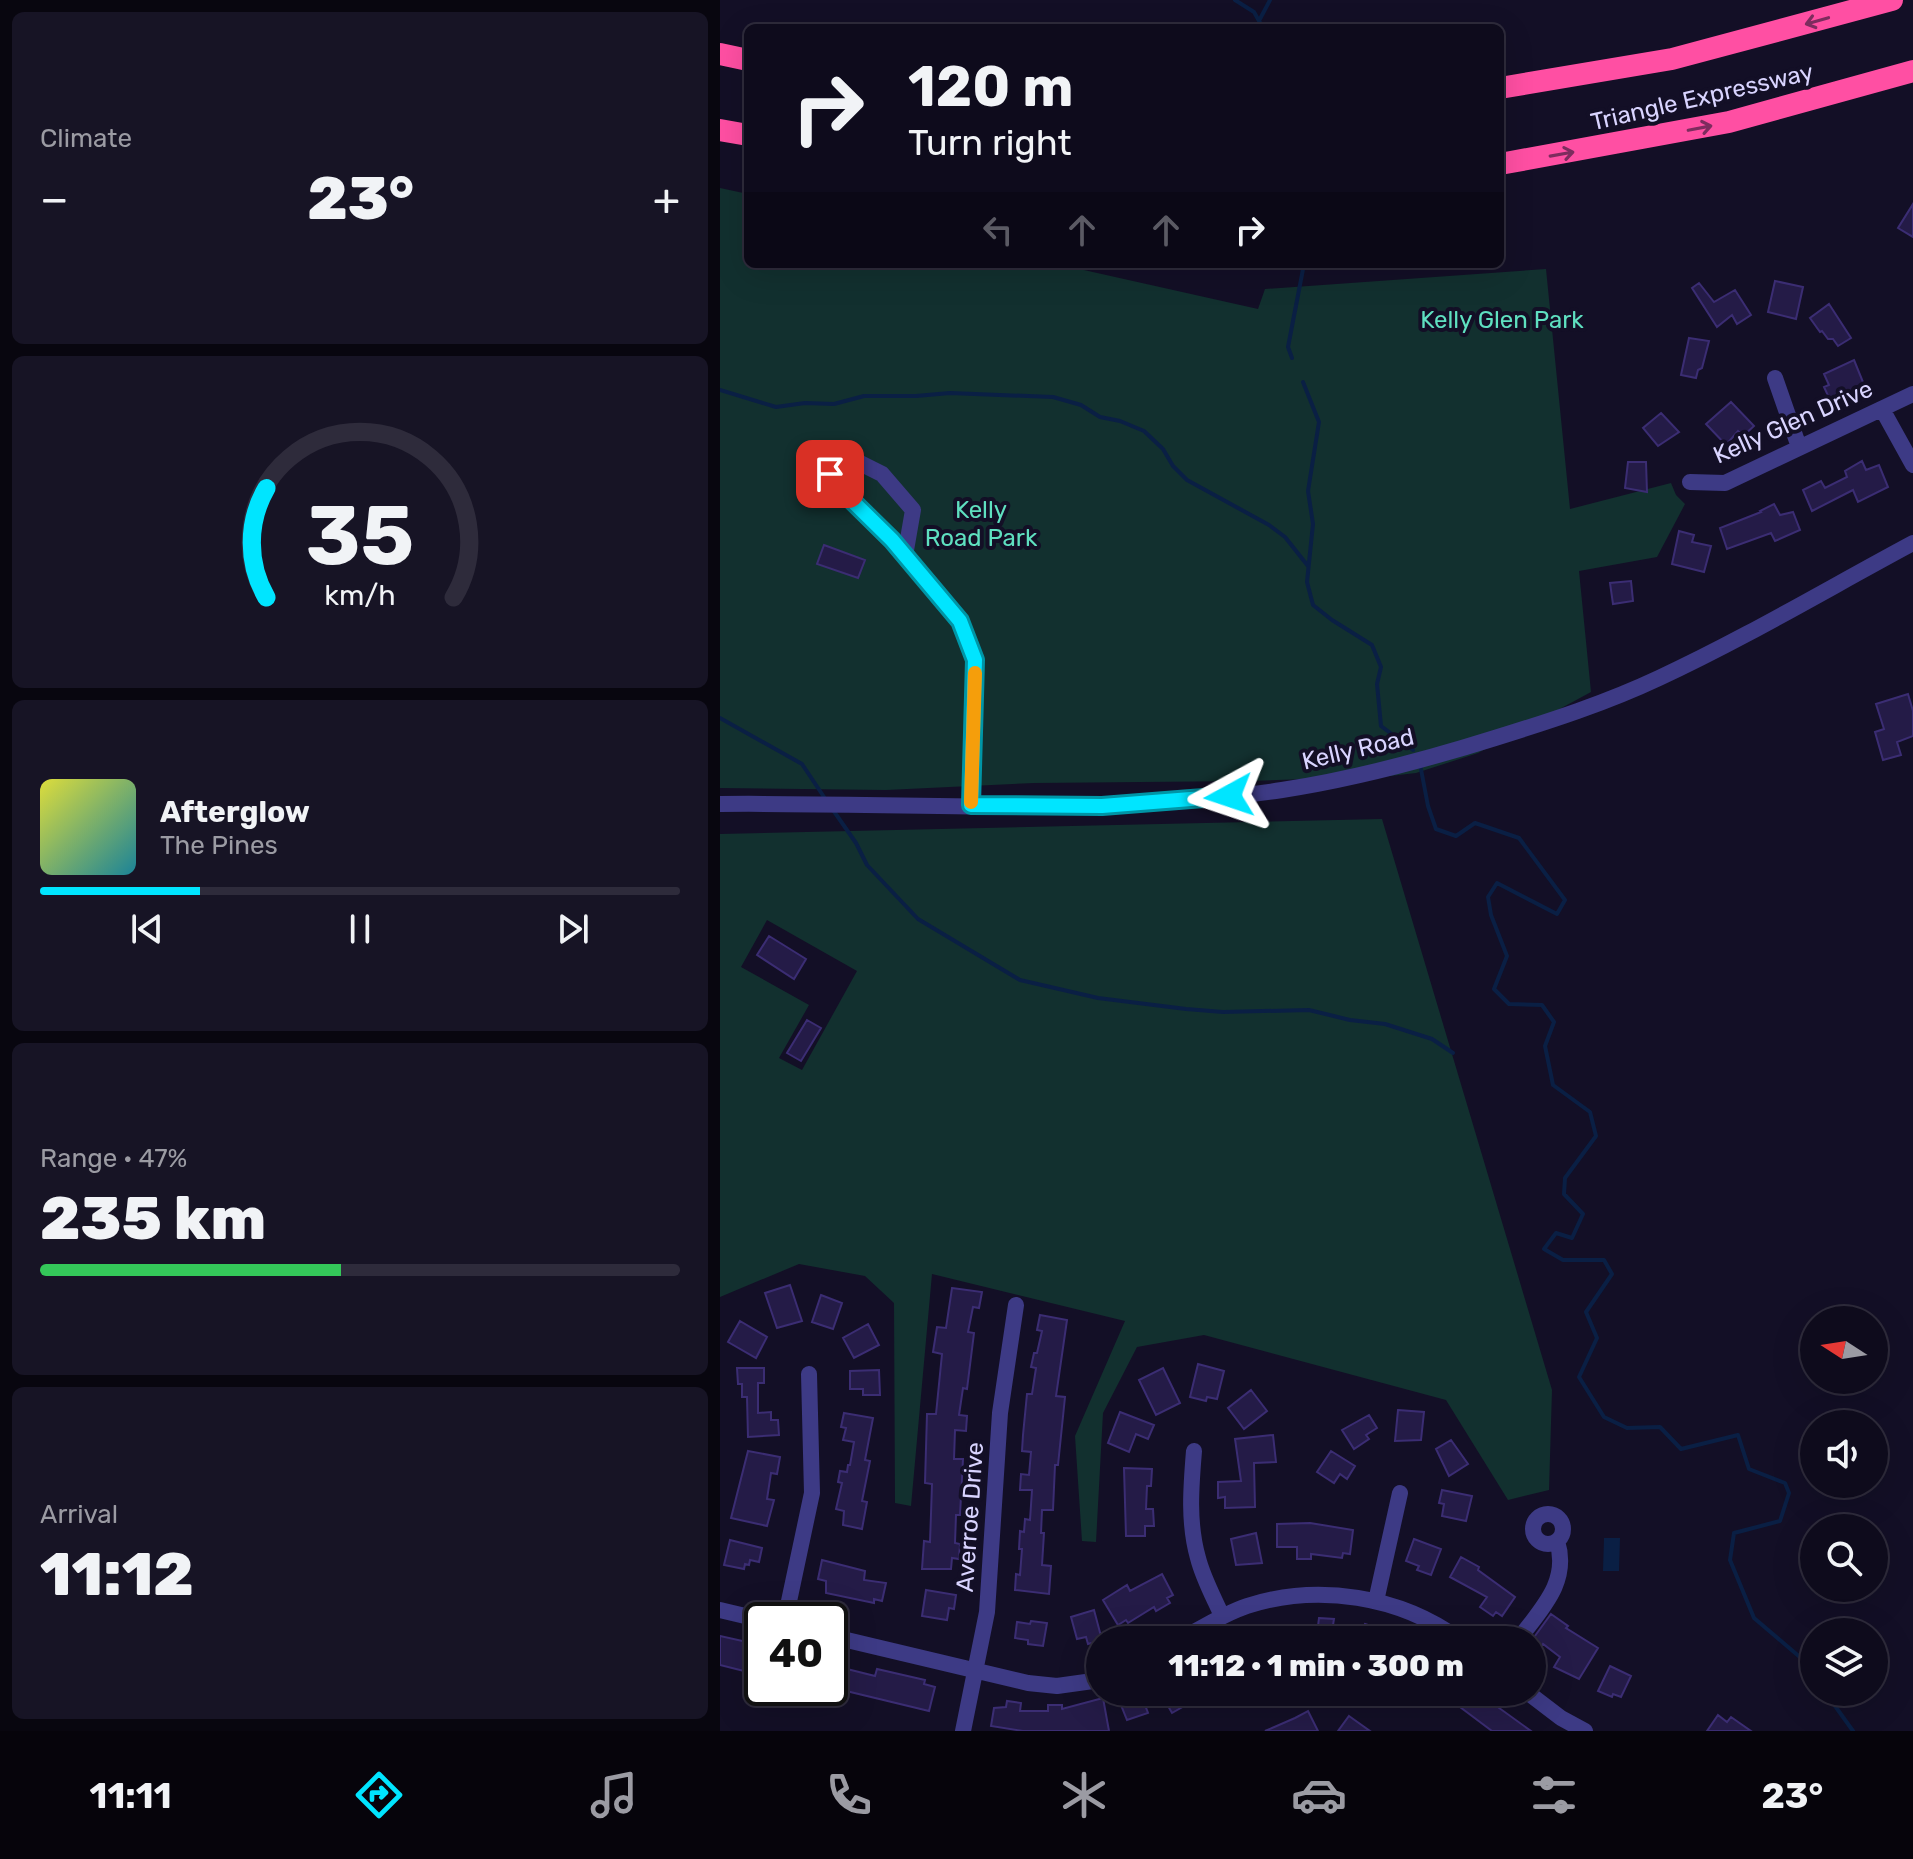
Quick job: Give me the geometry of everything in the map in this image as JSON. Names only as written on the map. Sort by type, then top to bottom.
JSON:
[{"type":"highway","name":"Triangle Expressway","points":[[1504,87],[1608,71],[1749,40],[1892,0]]},
{"type":"highway","points":[[720,54],[744,59]]},
{"type":"highway","name":"Triangle Expressway","points":[[1504,163],[1729,122],[1913,71]]},
{"type":"highway","points":[[720,130],[744,134]]},
{"type":"street","points":[[1775,378],[1799,447]]},
{"type":"street","name":"Kelly Glen Drive","points":[[1690,482],[1725,483],[1913,394]]},
{"type":"street","points":[[1882,409],[1913,465]]},
{"type":"street","points":[[905,556],[913,510],[882,474],[854,460],[840,463],[830,474],[832,481],[932,585],[960,621],[975,660],[971,805]]},
{"type":"street","name":"Kelly Road","points":[[720,804],[1102,806],[1234,796],[1334,781],[1423,760],[1573,713],[1661,677],[1913,543]]},
{"type":"street","name":"Averroe Drive","points":[[963,1731],[977,1672],[992,1570],[1000,1413],[1016,1305]]},
{"type":"street","points":[[789,1602],[812,1493],[809,1374]]},
{"type":"street","points":[[1194,1451],[1191,1499],[1194,1539],[1198,1560],[1222,1616]]},
{"type":"street","points":[[1376,1601],[1400,1493]]},
{"type":"street","points":[[1528,1626],[1556,1588],[1560,1577],[1561,1554],[1557,1541]]},
{"type":"street","points":[[1204,1626],[1247,1607],[1290,1597],[1329,1595],[1376,1601],[1420,1616],[1437,1626]]},
{"type":"street","points":[[720,1610],[744,1616]]},
{"type":"street","points":[[848,1640],[1042,1685],[1086,1682]]},
{"type":"street","points":[[1545,1706],[1585,1731]]},
{"type":"green space","name":"Kelly Road Park","points":[[720,188],[744,193],[744,268],[1075,268],[1258,309],[1265,289],[1546,269],[1570,509],[1671,483],[1676,495],[1685,504],[1657,557],[1579,571],[1591,692],[1478,753],[1416,773],[1249,781],[1034,783],[886,790],[720,788]]},
{"type":"green space","points":[[1382,819],[1552,1390],[1549,1490],[1508,1500],[1446,1400],[1204,1335],[1137,1347],[1103,1413],[1096,1542],[1082,1541],[1075,1436],[1125,1321],[932,1274],[911,1506],[895,1503],[894,1303],[865,1276],[799,1264],[720,1297],[720,834]],"holes":[[[767,920],[857,971],[802,1070],[779,1058],[809,1005],[741,967]]]},
{"type":"water","points":[[1604,1538],[1620,1538],[1619,1571],[1603,1571]]},
{"type":"building","points":[[1913,204],[1913,237],[1898,228]]},
{"type":"building","points":[[1775,281],[1803,287],[1796,319],[1768,312]]},
{"type":"building","points":[[1699,283],[1714,302],[1735,290],[1751,315],[1737,324],[1732,315],[1717,327],[1692,288]]},
{"type":"building","points":[[1829,304],[1851,338],[1838,346],[1833,339],[1820,332],[1810,318]]},
{"type":"building","points":[[1689,338],[1709,341],[1696,378],[1681,375]]},
{"type":"building","points":[[1854,360],[1865,387],[1831,402],[1824,387],[1829,385],[1824,374]]},
{"type":"building","points":[[1731,402],[1754,426],[1743,436],[1738,431],[1726,445],[1706,424]]},
{"type":"building","points":[[1661,413],[1679,432],[1658,446],[1643,428]]},
{"type":"building","points":[[1862,461],[1866,470],[1879,465],[1888,487],[1858,502],[1853,490],[1812,511],[1803,490],[1821,481],[1825,488],[1847,477],[1845,471]]},
{"type":"building","points":[[1628,462],[1646,462],[1647,492],[1625,488]]},
{"type":"building","points":[[1774,504],[1780,515],[1793,512],[1800,530],[1775,541],[1771,533],[1727,549],[1720,528]]},
{"type":"building","points":[[1679,531],[1694,535],[1692,542],[1711,546],[1704,572],[1672,564]]},
{"type":"building","points":[[824,545],[865,560],[858,578],[817,564]]},
{"type":"building","points":[[1631,581],[1633,601],[1613,604],[1610,583]]},
{"type":"building","points":[[1908,694],[1913,711],[1913,736],[1897,742],[1901,755],[1883,760],[1875,732],[1884,729],[1876,704]]},
{"type":"building","points":[[769,936],[806,959],[794,979],[757,955]]},
{"type":"building","points":[[807,1020],[821,1028],[801,1061],[787,1053]]},
{"type":"building","points":[[790,1285],[802,1321],[777,1328],[765,1293]]},
{"type":"building","points":[[952,1288],[982,1292],[979,1308],[973,1307],[968,1332],[974,1333],[967,1389],[963,1388],[959,1415],[967,1416],[966,1431],[955,1430],[954,1459],[963,1459],[960,1515],[956,1515],[955,1543],[960,1544],[959,1559],[952,1558],[951,1569],[922,1569],[924,1541],[930,1542],[932,1484],[925,1483],[927,1414],[936,1414],[942,1354],[933,1352],[937,1327],[946,1328]]},
{"type":"building","points":[[821,1295],[842,1303],[833,1329],[812,1322]]},
{"type":"building","points":[[1040,1315],[1067,1320],[1056,1396],[1065,1397],[1058,1465],[1055,1465],[1053,1510],[1042,1510],[1042,1565],[1051,1566],[1049,1594],[1015,1590],[1016,1574],[1020,1575],[1020,1531],[1024,1532],[1025,1519],[1030,1520],[1032,1490],[1020,1490],[1021,1474],[1029,1475],[1031,1452],[1022,1451],[1023,1435],[1027,1394],[1032,1394],[1036,1368],[1031,1367],[1042,1331],[1037,1330]]},
{"type":"building","points":[[740,1321],[767,1337],[756,1358],[728,1342]]},
{"type":"building","points":[[868,1324],[879,1345],[854,1358],[843,1338]]},
{"type":"building","points":[[1198,1364],[1224,1371],[1217,1399],[1207,1397],[1206,1401],[1190,1397]]},
{"type":"building","points":[[737,1368],[764,1368],[764,1383],[758,1383],[758,1413],[771,1412],[771,1420],[778,1420],[779,1435],[748,1437],[747,1397],[742,1397]]},
{"type":"building","points":[[1163,1368],[1180,1403],[1156,1415],[1139,1380]]},
{"type":"building","points":[[879,1370],[880,1395],[863,1395],[863,1389],[850,1389],[850,1371]]},
{"type":"building","points":[[1251,1390],[1267,1411],[1244,1429],[1228,1408]]},
{"type":"building","points":[[1398,1410],[1424,1412],[1421,1440],[1395,1441]]},
{"type":"building","points":[[1120,1412],[1154,1425],[1148,1439],[1136,1434],[1129,1452],[1108,1443]]},
{"type":"building","points":[[844,1413],[873,1418],[865,1460],[870,1461],[862,1501],[867,1502],[862,1529],[843,1525],[844,1511],[836,1509],[842,1483],[838,1482],[840,1471],[847,1472],[854,1442],[843,1440],[846,1428],[841,1427]]},
{"type":"building","points":[[1369,1415],[1377,1428],[1366,1435],[1369,1439],[1354,1449],[1342,1430]]},
{"type":"building","points":[[1273,1435],[1276,1462],[1254,1463],[1255,1507],[1225,1508],[1225,1497],[1218,1498],[1218,1482],[1241,1481],[1235,1439]]},
{"type":"building","points":[[1451,1440],[1468,1464],[1449,1476],[1436,1449]]},
{"type":"building","points":[[748,1451],[780,1457],[777,1474],[771,1473],[767,1499],[774,1500],[767,1526],[731,1518]]},
{"type":"building","points":[[1331,1451],[1355,1466],[1347,1479],[1340,1474],[1334,1483],[1317,1472]]},
{"type":"building","points":[[1124,1468],[1152,1469],[1151,1486],[1147,1486],[1146,1509],[1153,1509],[1154,1526],[1145,1526],[1145,1536],[1126,1536]]},
{"type":"building","points":[[1442,1490],[1472,1496],[1466,1521],[1442,1516],[1444,1504],[1439,1503]]},
{"type":"building","points":[[1310,1523],[1353,1530],[1350,1554],[1343,1553],[1342,1558],[1311,1554],[1311,1559],[1297,1559],[1297,1547],[1277,1547],[1277,1524]]},
{"type":"building","points":[[1256,1533],[1262,1563],[1236,1565],[1231,1539]]},
{"type":"building","points":[[1414,1539],[1441,1549],[1431,1575],[1417,1570],[1419,1566],[1406,1561]]},
{"type":"building","points":[[730,1540],[762,1548],[759,1562],[750,1560],[744,1569],[724,1565]]},
{"type":"building","points":[[1461,1557],[1479,1567],[1478,1570],[1515,1597],[1502,1616],[1496,1612],[1493,1616],[1480,1607],[1487,1597],[1450,1577]]},
{"type":"building","points":[[822,1560],[865,1571],[864,1580],[886,1583],[882,1601],[874,1599],[874,1603],[826,1593],[826,1581],[818,1579]]},
{"type":"building","points":[[1162,1574],[1173,1595],[1167,1598],[1170,1603],[1156,1611],[1154,1607],[1128,1623],[1126,1620],[1118,1625],[1103,1600],[1127,1585],[1130,1591]]},
{"type":"building","points":[[926,1590],[956,1595],[954,1609],[949,1608],[947,1620],[922,1616]]},
{"type":"building","points":[[1094,1610],[1098,1626],[1086,1626],[1086,1637],[1077,1639],[1071,1617]]},
{"type":"building","points":[[1551,1614],[1568,1626],[1566,1628],[1598,1648],[1579,1679],[1554,1667],[1560,1657],[1546,1646],[1546,1626],[1542,1626]]},
{"type":"building","points":[[1319,1618],[1334,1619],[1333,1625],[1344,1625],[1344,1626],[1318,1626]]},
{"type":"building","points":[[1031,1621],[1047,1623],[1043,1646],[1015,1638],[1017,1622],[1030,1624]]},
{"type":"building","points":[[720,1636],[744,1641],[744,1671],[720,1665]]},
{"type":"building","points":[[1610,1666],[1631,1676],[1621,1697],[1598,1691]]},
{"type":"building","points":[[848,1669],[875,1676],[877,1669],[925,1680],[924,1684],[935,1687],[929,1711],[848,1691]]},
{"type":"building","points":[[1007,1701],[1021,1703],[1020,1711],[1048,1711],[1048,1705],[1062,1705],[1062,1709],[1086,1703],[1086,1706],[1104,1706],[1109,1731],[1023,1731],[991,1726],[994,1708],[1006,1707]]},
{"type":"building","points":[[1121,1706],[1145,1706],[1148,1713],[1127,1720]]},
{"type":"building","points":[[1168,1706],[1184,1706],[1172,1713]]},
{"type":"building","points":[[1459,1706],[1496,1706],[1531,1731],[1492,1731]]},
{"type":"building","points":[[1308,1711],[1318,1731],[1265,1731],[1295,1718]]},
{"type":"building","points":[[1718,1715],[1727,1722],[1731,1717],[1751,1731],[1707,1731]]},
{"type":"building","points":[[1349,1716],[1370,1731],[1338,1731]]},
{"type":"waterway","points":[[1235,0],[1254,12],[1261,24]]},
{"type":"waterway","points":[[1260,19],[1270,0]]},
{"type":"waterway","points":[[1292,358],[1288,347],[1303,268]]},
{"type":"waterway","points":[[1303,382],[1319,422],[1308,491],[1313,524],[1307,582],[1313,605],[1372,645],[1381,667],[1377,684],[1381,726],[1413,750]]},
{"type":"waterway","points":[[720,390],[776,407],[805,403],[834,404],[864,396],[950,393],[1053,397],[1081,405],[1100,417],[1144,431],[1163,449],[1173,466],[1187,480],[1269,525],[1285,537],[1308,566]]},
{"type":"waterway","points":[[720,718],[802,764],[826,800]]},
{"type":"waterway","points":[[1420,764],[1436,829],[1456,836],[1475,823],[1519,838],[1565,900],[1557,914],[1497,883],[1488,897],[1491,915],[1507,956],[1494,989],[1509,1004],[1542,1005],[1554,1022],[1545,1046],[1553,1085],[1590,1112],[1596,1136],[1565,1178],[1564,1194],[1583,1214],[1572,1238],[1556,1233],[1544,1249],[1563,1260],[1604,1260],[1612,1274],[1586,1312],[1597,1338],[1579,1377],[1604,1417],[1627,1428],[1660,1427],[1681,1449],[1738,1435],[1749,1469],[1785,1483],[1789,1493],[1780,1521],[1734,1533],[1730,1560],[1754,1618],[1800,1657]]},
{"type":"waterway","points":[[833,810],[867,865],[918,919],[1020,980],[1098,998],[1186,1009],[1223,1012],[1309,1010],[1350,1020],[1385,1024],[1432,1039],[1453,1053]]},
{"type":"waterway","points":[[1835,1706],[1853,1731]]},
{"type":"slow traffic","points":[[971,802],[975,673]]},
{"type":"route","points":[[830,474],[832,481],[892,540],[960,621],[975,660],[971,805],[1102,806],[1229,796]]},
{"type":"park label","name":"Kelly Glen Park","points":[[1502,320]]}]
